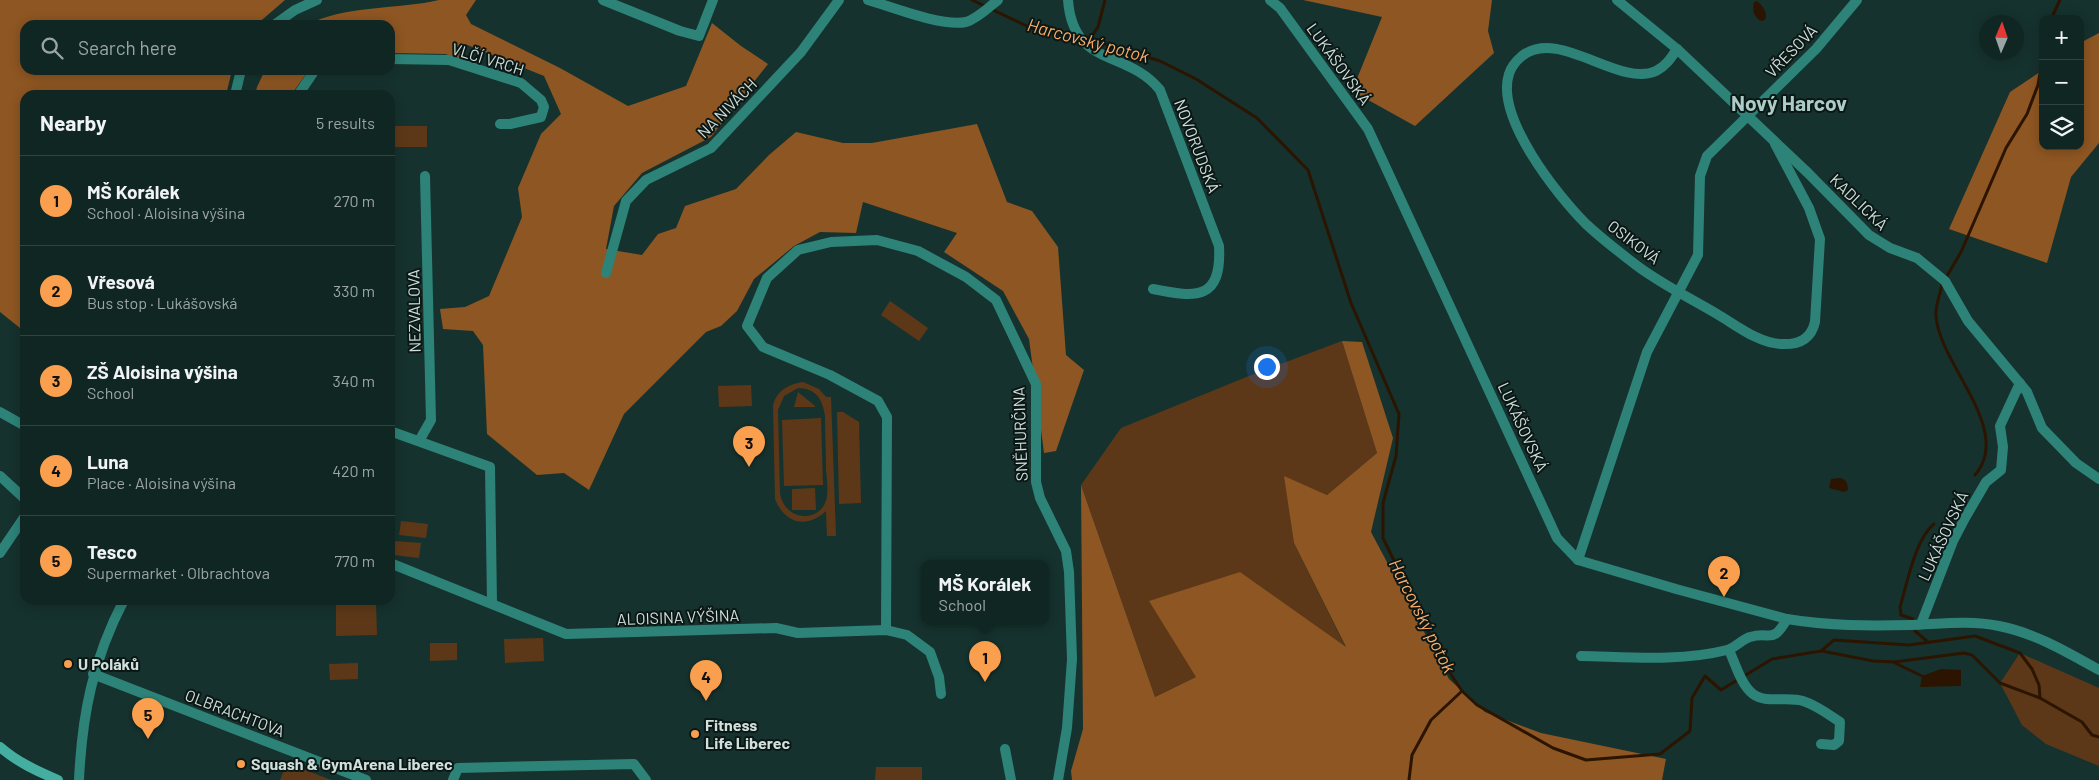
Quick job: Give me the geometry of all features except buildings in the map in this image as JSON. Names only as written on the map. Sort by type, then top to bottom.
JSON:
[{"type":"street","points":[[281,20],[295,10],[317,0]]},
{"type":"street","points":[[603,0],[680,31],[699,36],[713,0]]},
{"type":"street","name":"NA NIVÁCH","points":[[606,273],[626,201],[646,180],[711,148],[802,52],[838,0]]},
{"type":"street","points":[[868,0],[944,21],[966,22],[973,19],[996,1]]},
{"type":"street","name":"NOVORUDSKÁ","points":[[1068,0],[1073,24],[1082,42],[1100,54],[1136,69],[1152,80],[1160,90],[1219,246],[1220,267],[1213,285],[1207,289],[1200,293],[1181,294],[1153,289]]},
{"type":"street","name":"LUKÁŠOVSKÁ","points":[[1270,0],[1280,8],[1368,128],[1557,538],[1578,560]]},
{"type":"street","name":"KADLICKÁ","points":[[1617,0],[1630,3],[1808,173],[1869,236],[1890,248],[1917,258],[1945,281],[1968,321],[2027,392],[2042,428],[2076,463],[2099,479]]},
{"type":"street","name":"VŘESOVÁ","points":[[1578,560],[1647,352],[1680,293],[1698,255],[1700,176],[1707,156],[1816,49],[1857,0]]},
{"type":"street","name":"OSIKOVÁ","points":[[1677,49],[1666,65],[1656,71],[1643,74],[1629,72],[1558,50],[1538,48],[1528,52],[1515,62],[1509,74],[1507,88],[1509,109],[1530,153],[1586,224],[1637,266],[1680,293],[1762,340],[1780,344],[1803,340],[1813,332],[1820,239],[1809,208],[1776,144]]},
{"type":"street","name":"VLČÍ VRCH","points":[[395,59],[449,60],[521,83],[541,100],[544,107],[541,117],[510,124],[500,124]]},
{"type":"street","points":[[236,90],[240,75]]},
{"type":"street","points":[[301,90],[312,75]]},
{"type":"street","name":"NEZVALOVA","points":[[419,442],[431,420],[425,176]]},
{"type":"street","name":"SNĚHURČINA","points":[[886,630],[887,417],[878,402],[830,375],[764,347],[746,326],[767,278],[798,250],[831,242],[878,240],[918,251],[966,276],[996,300],[1036,384],[1036,482],[1040,498],[1066,551],[1069,572],[1072,659],[1067,728],[1058,780]]},
{"type":"street","name":"LUKÁŠOVSKÁ","points":[[1921,624],[1953,541],[1981,488],[2001,470],[2003,447],[2000,426],[2020,383]]},
{"type":"street","points":[[0,412],[20,423]]},
{"type":"street","points":[[395,433],[490,467],[492,603]]},
{"type":"street","points":[[0,476],[20,494]]},
{"type":"street","points":[[0,553],[20,523]]},
{"type":"street","points":[[1578,560],[1787,619],[1843,626],[1963,622],[1998,626],[2042,640],[2099,670]]},
{"type":"street","name":"ALOISINA VÝŠINA","points":[[395,565],[566,634],[776,628],[798,633],[886,630],[907,635],[930,652],[940,677],[941,694]]},
{"type":"street","points":[[79,780],[83,728],[93,674],[110,626],[121,605]]},
{"type":"street","points":[[1581,656],[1674,658],[1729,650],[1752,636],[1772,636],[1779,632],[1787,619]]},
{"type":"street","points":[[1729,650],[1738,670],[1754,696],[1771,699],[1802,700],[1840,722],[1839,742],[1834,745],[1821,744]]},
{"type":"street","name":"OLBRACHTOVA","points":[[93,674],[366,780]]},
{"type":"street","points":[[0,747],[10,756],[29,767],[58,780]]},
{"type":"street","points":[[1005,749],[1011,780]]},
{"type":"street","points":[[453,780],[458,768],[634,764],[646,780]]},
{"type":"shaded area","points":[[0,0],[285,0],[262,20],[20,20],[20,75],[231,75],[227,90],[20,90],[20,328],[0,312]]},
{"type":"shaded area","points":[[439,0],[476,0],[466,15],[471,24],[560,68],[628,106],[686,86],[712,23],[768,64],[711,137],[642,173],[614,206],[606,249],[642,255],[658,234],[676,228],[685,206],[736,189],[769,155],[796,132],[843,143],[872,143],[977,124],[1007,202],[1032,211],[1058,247],[1066,355],[1084,370],[1056,451],[1044,453],[1029,339],[1003,291],[944,252],[957,233],[863,202],[856,233],[820,232],[794,246],[754,279],[737,311],[721,326],[706,332],[624,414],[589,490],[564,473],[537,475],[487,434],[483,345],[473,331],[443,329],[440,309],[465,307],[489,296],[522,217],[518,188],[541,134],[561,114],[544,76],[465,44],[459,58],[445,54],[395,53],[395,20],[319,20],[353,11]]},
{"type":"shaded area","points":[[1303,0],[1492,0],[1488,31],[1494,53],[1415,126],[1352,91],[1382,17]]},
{"type":"shaded area","points":[[1757,1],[1764,10],[1765,20],[1761,21],[1754,13],[1754,2]]},
{"type":"shaded area","points":[[2099,33],[2099,143],[2071,177],[2047,263],[1949,229],[2010,92],[2039,73],[2039,150],[2084,150],[2084,41]]},
{"type":"shaded area","points":[[263,75],[305,75],[295,90],[256,90]]},
{"type":"shaded area","points":[[395,126],[427,126],[427,147],[395,147]]},
{"type":"shaded area","points":[[890,301],[928,328],[919,341],[881,315]]},
{"type":"shaded area","points":[[1342,341],[1377,453],[1327,495],[1285,477],[1294,543],[1346,648],[1196,677],[1155,697],[1081,485],[1121,428]]},
{"type":"shaded area","points":[[1342,341],[1362,342],[1393,438],[1371,532],[1449,679],[1485,712],[1541,733],[1666,759],[1662,780],[1072,780],[1071,771],[1083,729],[1081,485],[1155,697],[1196,677],[1149,601],[1240,572],[1346,647],[1294,543],[1284,476],[1327,495],[1377,453]]},
{"type":"shaded area","points":[[803,382],[819,389],[826,397],[831,397],[836,536],[827,536],[826,511],[819,517],[811,520],[797,521],[785,514],[775,499],[773,405],[780,392],[788,386]],"holes":[[[798,388],[810,390],[818,396],[824,410],[827,497],[818,512],[803,516],[795,514],[788,509],[780,493],[778,410],[784,396]]]},
{"type":"shaded area","points":[[751,385],[752,406],[719,407],[718,386]]},
{"type":"shaded area","points":[[798,392],[815,406],[815,407],[794,407]]},
{"type":"shaded area","points":[[837,412],[843,412],[859,422],[861,503],[839,504]]},
{"type":"shaded area","points":[[821,418],[823,485],[784,486],[782,420]]},
{"type":"shaded area","points":[[1838,478],[1846,481],[1848,490],[1844,492],[1829,488],[1831,479]]},
{"type":"shaded area","points":[[815,488],[816,510],[792,510],[792,489]]},
{"type":"shaded area","points":[[401,521],[428,524],[426,538],[399,535]]},
{"type":"shaded area","points":[[395,541],[421,543],[419,558],[395,555]]},
{"type":"shaded area","points":[[336,605],[376,605],[377,635],[336,636]]},
{"type":"shaded area","points":[[543,638],[544,661],[505,663],[504,639]]},
{"type":"shaded area","points":[[430,643],[457,643],[457,660],[430,661]]},
{"type":"shaded area","points":[[2020,653],[2099,688],[2099,766],[2046,744],[2022,725],[2000,683]]},
{"type":"shaded area","points":[[358,663],[358,679],[330,680],[329,664]]},
{"type":"shaded area","points":[[1941,669],[1961,670],[1961,686],[1920,687],[1922,676]]},
{"type":"shaded area","points":[[287,763],[331,780],[280,780]]},
{"type":"shaded area","points":[[876,767],[922,767],[922,780],[875,780]]},
{"type":"waterway","name":"Harcovský potok","points":[[972,0],[1035,30],[1077,37]]},
{"type":"waterway","points":[[1090,39],[1098,27],[1105,0]]},
{"type":"waterway","points":[[2053,15],[2060,0]]},
{"type":"waterway","name":"Harcovský potok","points":[[1085,38],[1160,61],[1196,79],[1257,118],[1308,170],[1351,303],[1399,414],[1396,456],[1383,503],[1383,538],[1444,664],[1462,691],[1477,705],[1553,748],[1586,760],[1660,754],[1690,731],[1692,698],[1705,676],[1721,690],[1772,659],[1821,651],[1834,640],[1909,645],[1975,636],[2020,653],[2032,669],[2039,685],[2040,698],[2082,722],[2092,735],[2099,737]]},
{"type":"waterway","points":[[1947,276],[1961,252],[2006,148],[2027,114],[2038,85],[2042,60]]},
{"type":"waterway","points":[[1942,285],[1936,312],[1940,335],[1981,418],[1986,438],[1985,457],[1975,475]]},
{"type":"waterway","points":[[1913,619],[1901,615],[1900,607],[1917,551],[1927,531],[1934,524]]},
{"type":"waterway","points":[[1915,631],[1928,642]]},
{"type":"waterway","points":[[1822,651],[1873,661],[1894,662],[1964,653],[1972,655],[2000,683],[2040,698]]},
{"type":"waterway","points":[[1895,663],[1922,676]]},
{"type":"waterway","points":[[1409,780],[1412,755],[1431,720],[1462,691]]},
{"type":"place","name":"ZŠ Aloisina výšina","points":[[749,467]]},
{"type":"place","name":"Vřesová","points":[[1724,597]]},
{"type":"place","name":"U Poláků","points":[[68,664]]},
{"type":"place","name":"MŠ Korálek","points":[[985,682]]},
{"type":"place","name":"Luna","points":[[706,701]]},
{"type":"place","name":"Fitness Life Liberec","points":[[695,734]]},
{"type":"place","name":"Tesco","points":[[148,739]]},
{"type":"place","name":"Squash & GymArena Liberec","points":[[241,764]]},
{"type":"district","name":"Nový Harcov","points":[[1789,104]]}]
